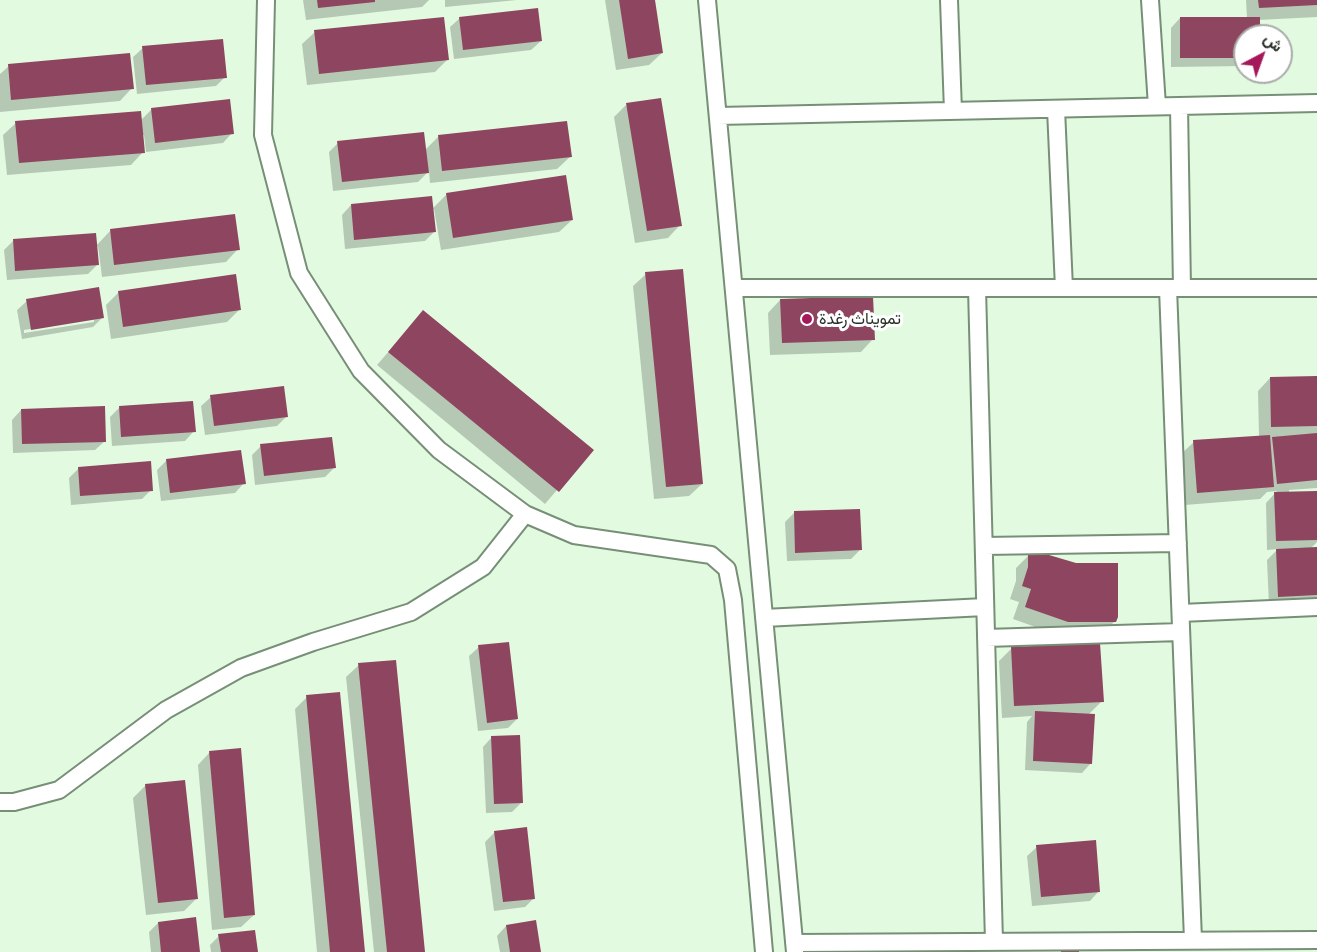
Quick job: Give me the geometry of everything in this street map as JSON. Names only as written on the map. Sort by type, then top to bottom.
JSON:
[{"type":"street","points":[[266,0],[263,135],[299,273],[361,371],[440,450],[525,514],[574,535],[711,555],[727,568],[733,600],[764,952]]},
{"type":"street","points":[[707,0],[794,947],[994,942],[1317,940]]},
{"type":"street","points":[[949,0],[953,111]]},
{"type":"street","points":[[1150,0],[1157,106]]},
{"type":"street","points":[[718,116],[1317,103]]},
{"type":"street","points":[[1179,106],[1175,288],[1178,543],[1193,940]]},
{"type":"street","points":[[1056,109],[1064,288]]},
{"type":"street","points":[[734,288],[1317,288]]},
{"type":"street","points":[[977,288],[994,942]]},
{"type":"street","points":[[0,802],[14,802],[59,790],[166,710],[241,668],[313,642],[411,612],[483,567],[525,514]]},
{"type":"street","points":[[984,546],[1178,543]]},
{"type":"street","points":[[764,618],[986,607]]},
{"type":"street","points":[[1181,613],[1317,607]]},
{"type":"street","points":[[986,638],[1181,632]]},
{"type":"building","points":[[317,0],[375,0],[375,2],[318,8]]},
{"type":"building","points":[[619,0],[655,0],[663,53],[628,59]]},
{"type":"building","points":[[1258,0],[1317,0],[1317,5],[1259,8]]},
{"type":"building","points":[[538,8],[542,41],[463,50],[459,17]]},
{"type":"building","points":[[444,17],[449,60],[319,74],[314,30]]},
{"type":"building","points":[[1180,17],[1260,17],[1260,24],[1233,24],[1233,58],[1180,58]]},
{"type":"building","points":[[223,39],[227,78],[146,85],[142,46]]},
{"type":"building","points":[[130,53],[134,89],[11,100],[8,64]]},
{"type":"building","points":[[661,98],[682,226],[647,231],[626,103]]},
{"type":"building","points":[[230,99],[234,134],[155,143],[151,108]]},
{"type":"building","points":[[141,111],[145,153],[19,163],[15,121]]},
{"type":"building","points":[[567,121],[572,157],[442,171],[438,135]]},
{"type":"building","points":[[424,132],[429,173],[342,182],[337,141]]},
{"type":"building","points":[[566,175],[573,220],[453,238],[446,193]]},
{"type":"building","points":[[432,196],[436,232],[354,240],[351,204]]},
{"type":"building","points":[[235,214],[240,250],[114,265],[110,229]]},
{"type":"building","points":[[96,233],[99,265],[15,271],[13,239]]},
{"type":"building","points":[[683,269],[703,484],[666,487],[645,272]]},
{"type":"building","points":[[236,274],[241,310],[123,327],[118,291]]},
{"type":"building","points":[[99,287],[104,318],[31,330],[26,299]]},
{"type":"building","points":[[873,296],[875,340],[782,343],[780,299]]},
{"type":"building","points":[[423,310],[594,450],[559,492],[388,352]]},
{"type":"building","points":[[1317,376],[1317,426],[1271,427],[1270,377]]},
{"type":"building","points":[[284,386],[288,417],[214,426],[210,395]]},
{"type":"building","points":[[193,401],[196,432],[121,437],[119,406]]},
{"type":"building","points":[[105,406],[106,442],[22,444],[21,409]]},
{"type":"building","points":[[1317,433],[1317,480],[1277,484],[1272,437]]},
{"type":"building","points":[[1270,435],[1274,487],[1197,493],[1193,440]]},
{"type":"building","points":[[332,437],[336,468],[264,476],[260,444]]},
{"type":"building","points":[[241,450],[246,484],[170,493],[166,459]]},
{"type":"building","points":[[151,461],[153,491],[80,496],[78,467]]},
{"type":"building","points":[[1317,491],[1317,540],[1276,541],[1274,492]]},
{"type":"building","points":[[860,509],[862,550],[795,553],[794,511]]},
{"type":"building","points":[[1317,547],[1317,595],[1278,597],[1276,549]]},
{"type":"building","points":[[1028,554],[1049,555],[1076,563],[1118,563],[1118,617],[1116,622],[1068,622],[1025,607],[1031,589],[1022,586],[1028,567]]},
{"type":"building","points":[[509,642],[518,719],[487,723],[478,645]]},
{"type":"building","points":[[1100,643],[1104,702],[1014,706],[1011,647]]},
{"type":"building","points":[[396,660],[425,952],[387,952],[358,663]]},
{"type":"building","points":[[340,692],[365,952],[330,952],[306,695]]},
{"type":"building","points":[[1035,711],[1095,714],[1092,764],[1033,761]]},
{"type":"building","points":[[520,735],[523,803],[494,804],[491,736]]},
{"type":"building","points":[[241,748],[255,915],[224,918],[209,751]]},
{"type":"building","points":[[185,780],[198,899],[158,903],[145,784]]},
{"type":"building","points":[[527,827],[535,899],[503,902],[494,831]]},
{"type":"building","points":[[1096,840],[1100,892],[1041,897],[1036,845]]},
{"type":"building","points":[[196,917],[200,952],[161,952],[158,922]]},
{"type":"building","points":[[536,920],[541,952],[510,952],[506,925]]},
{"type":"building","points":[[255,930],[258,952],[221,952],[218,934]]},
{"type":"building","points":[[1079,949],[1079,952],[1061,952],[1061,950]]},
{"type":"place","name":"تمويناث رغدة","points":[[807,319]]}]
